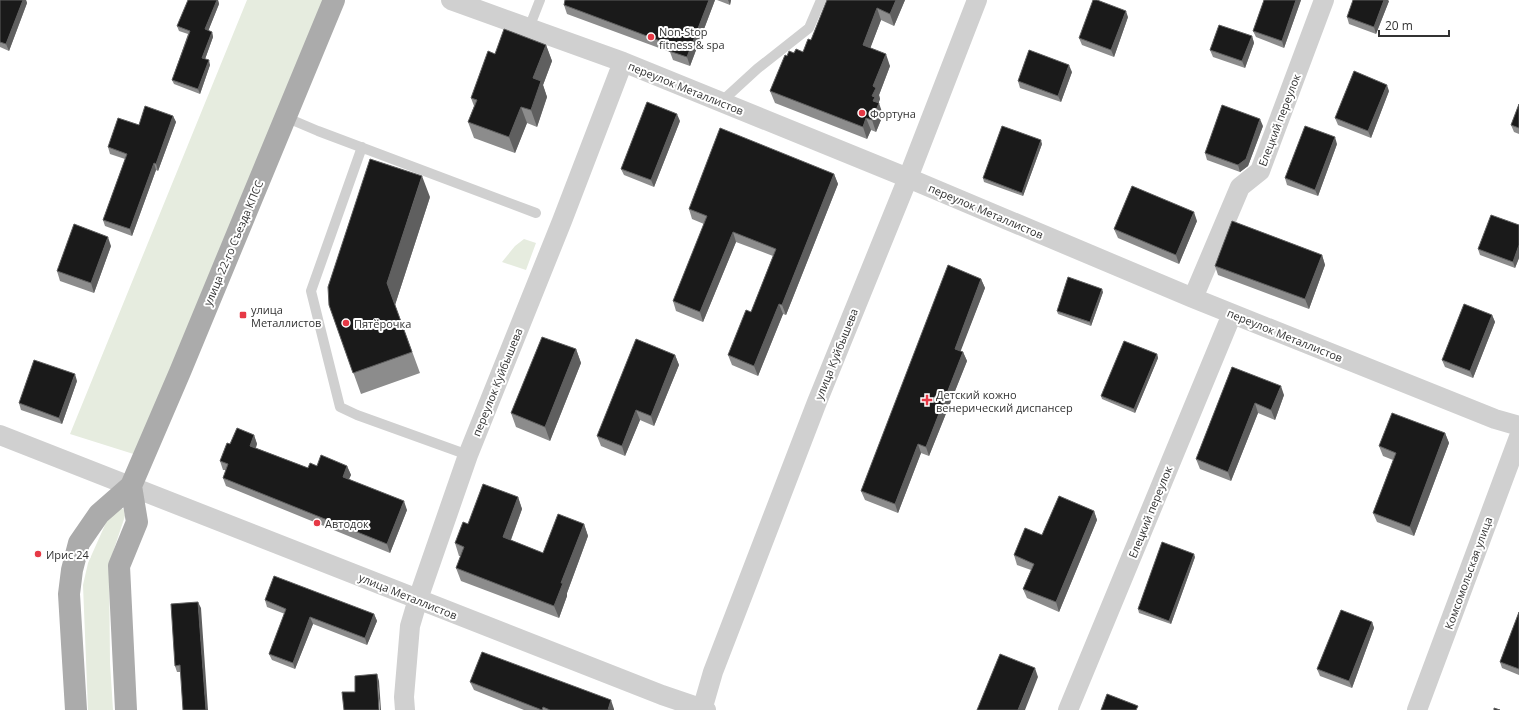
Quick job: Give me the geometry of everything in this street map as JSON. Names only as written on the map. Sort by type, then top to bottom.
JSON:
[{"type":"main road","name":"улица 22-го Съезда КПСС","points":[[76,710],[69,594],[72,570],[79,543],[99,514],[131,486],[334,0]]},
{"type":"main road","points":[[126,710],[119,566],[136,522],[131,486]]},
{"type":"street","name":"переулок Металлистов","points":[[451,0],[623,62],[908,178],[1232,314],[1494,419],[1519,426]]},
{"type":"street","name":"улица Куйбышева","points":[[703,710],[713,672],[817,402],[908,178],[977,0]]},
{"type":"street","name":"Елецкий переулок","points":[[1193,298],[1240,187],[1260,171],[1324,0]]},
{"type":"street","name":"переулок Куйбышева","points":[[405,710],[404,697],[410,626],[418,599],[468,455],[562,221],[623,62]]},
{"type":"street","name":"Елецкий переулок","points":[[1068,710],[1232,314]]},
{"type":"street","name":"улица Металлистов","points":[[0,435],[703,710]]},
{"type":"street","name":"Комсомольская улица","points":[[1417,710],[1519,436]]},
{"type":"lane","points":[[529,28],[540,0]]},
{"type":"lane","points":[[721,102],[757,69],[809,28],[821,0]]},
{"type":"lane","points":[[286,117],[362,148],[536,213]]},
{"type":"lane","points":[[362,148],[311,291],[340,407],[357,415],[468,455]]},
{"type":"shaded area","points":[[247,0],[334,0],[143,457],[70,434]]},
{"type":"shaded area","points":[[524,239],[536,243],[526,270],[502,262],[515,246]]},
{"type":"shaded area","points":[[121,508],[124,510],[125,516],[109,564],[110,663],[113,710],[88,710],[83,585],[88,563],[109,516]]},
{"type":"building","points":[[0,0],[23,0],[6,44],[0,42]]},
{"type":"building","points":[[188,0],[217,0],[205,29],[212,32],[202,58],[209,60],[198,89],[172,80],[190,31],[177,26]]},
{"type":"building","points":[[565,0],[709,0],[687,57],[669,51],[671,45],[564,5]]},
{"type":"building","points":[[827,0],[896,0],[890,14],[877,8],[863,45],[886,54],[873,86],[876,88],[872,96],[875,97],[873,101],[879,103],[872,120],[866,118],[863,127],[770,91],[785,55],[787,56],[789,51],[794,53],[796,49],[803,52],[808,39],[811,40]]},
{"type":"building","points":[[1093,0],[1097,0],[1126,11],[1111,50],[1079,38]]},
{"type":"building","points":[[1264,0],[1296,0],[1282,41],[1253,31]]},
{"type":"building","points":[[1353,0],[1384,0],[1374,27],[1347,17]]},
{"type":"building","points":[[1219,25],[1252,36],[1242,61],[1210,50]]},
{"type":"building","points":[[504,29],[546,45],[533,78],[541,81],[531,110],[521,107],[509,137],[468,122],[477,100],[471,98],[488,51],[495,54]]},
{"type":"building","points":[[1029,50],[1069,65],[1058,96],[1018,81]]},
{"type":"building","points":[[1354,71],[1387,85],[1368,131],[1335,118]]},
{"type":"building","points":[[647,102],[677,114],[651,180],[621,169]]},
{"type":"building","points":[[1519,104],[1519,128],[1511,125]]},
{"type":"building","points":[[1222,105],[1260,119],[1246,159],[1238,165],[1205,153]]},
{"type":"building","points":[[145,106],[173,116],[130,229],[103,220],[127,154],[108,147],[118,118],[139,125]]},
{"type":"building","points":[[1002,126],[1041,140],[1022,193],[983,178]]},
{"type":"building","points":[[1305,126],[1335,137],[1315,190],[1285,178]]},
{"type":"building","points":[[720,128],[834,174],[782,305],[779,304],[754,366],[728,355],[746,310],[751,312],[776,249],[733,232],[700,312],[673,301],[707,216],[689,209]]},
{"type":"building","points":[[370,159],[422,176],[387,283],[412,352],[353,373],[329,305],[328,287]]},
{"type":"building","points":[[1132,186],[1194,212],[1176,255],[1114,229]]},
{"type":"building","points":[[1491,215],[1519,225],[1519,245],[1513,262],[1478,249]]},
{"type":"building","points":[[1232,221],[1322,255],[1305,299],[1215,266]]},
{"type":"building","points":[[74,224],[108,237],[91,283],[57,271]]},
{"type":"building","points":[[948,265],[981,279],[955,349],[963,352],[926,447],[918,444],[895,504],[861,491]]},
{"type":"building","points":[[1068,277],[1102,289],[1090,322],[1057,311]]},
{"type":"building","points":[[1464,304],[1492,315],[1470,371],[1442,360]]},
{"type":"building","points":[[542,337],[576,349],[545,427],[511,413]]},
{"type":"building","points":[[636,339],[675,355],[651,416],[636,410],[622,446],[597,436]]},
{"type":"building","points":[[1124,341],[1157,354],[1134,409],[1101,396]]},
{"type":"building","points":[[34,360],[75,374],[59,418],[19,403]]},
{"type":"building","points":[[1232,367],[1281,386],[1271,410],[1255,403],[1228,472],[1196,459]]},
{"type":"building","points":[[1392,413],[1445,433],[1410,527],[1373,513],[1396,453],[1379,446]]},
{"type":"building","points":[[237,428],[254,435],[250,446],[308,468],[310,463],[317,466],[321,455],[347,466],[343,477],[404,501],[387,544],[223,478],[228,464],[220,461],[227,443],[230,444]]},
{"type":"building","points":[[483,484],[518,497],[503,537],[543,553],[558,514],[584,524],[561,583],[563,583],[554,606],[456,568],[464,547],[455,543],[463,522],[468,524]]},
{"type":"building","points":[[1059,496],[1094,511],[1056,602],[1023,589],[1034,564],[1014,555],[1025,528],[1042,535]]},
{"type":"building","points":[[1162,542],[1194,554],[1169,621],[1138,609]]},
{"type":"building","points":[[274,576],[374,614],[365,638],[310,617],[293,663],[269,654],[286,609],[265,600]]},
{"type":"building","points":[[198,602],[206,710],[183,710],[180,665],[175,666],[171,604]]},
{"type":"building","points":[[1341,610],[1372,622],[1349,681],[1317,669]]},
{"type":"building","points":[[1519,612],[1519,669],[1500,662]]},
{"type":"building","points":[[482,652],[611,700],[608,710],[550,710],[543,707],[542,710],[470,682]]},
{"type":"building","points":[[1000,654],[1035,668],[1018,710],[977,710]]},
{"type":"building","points":[[377,674],[379,710],[344,710],[342,692],[355,692],[355,676]]},
{"type":"building","points":[[1107,694],[1138,706],[1136,710],[1101,710]]},
{"type":"place","name":"Non-Stop fitness & spa","points":[[651,37]]},
{"type":"place","name":"Фортуна","points":[[862,113]]},
{"type":"place","name":"улица Металлистов","points":[[243,315]]},
{"type":"place","name":"Пятёрочка","points":[[346,323]]},
{"type":"place","name":"Детский кожно венерический диспансер","points":[[927,400]]},
{"type":"place","name":"Автодок","points":[[317,523]]},
{"type":"place","name":"Ирис 24","points":[[38,554]]}]
